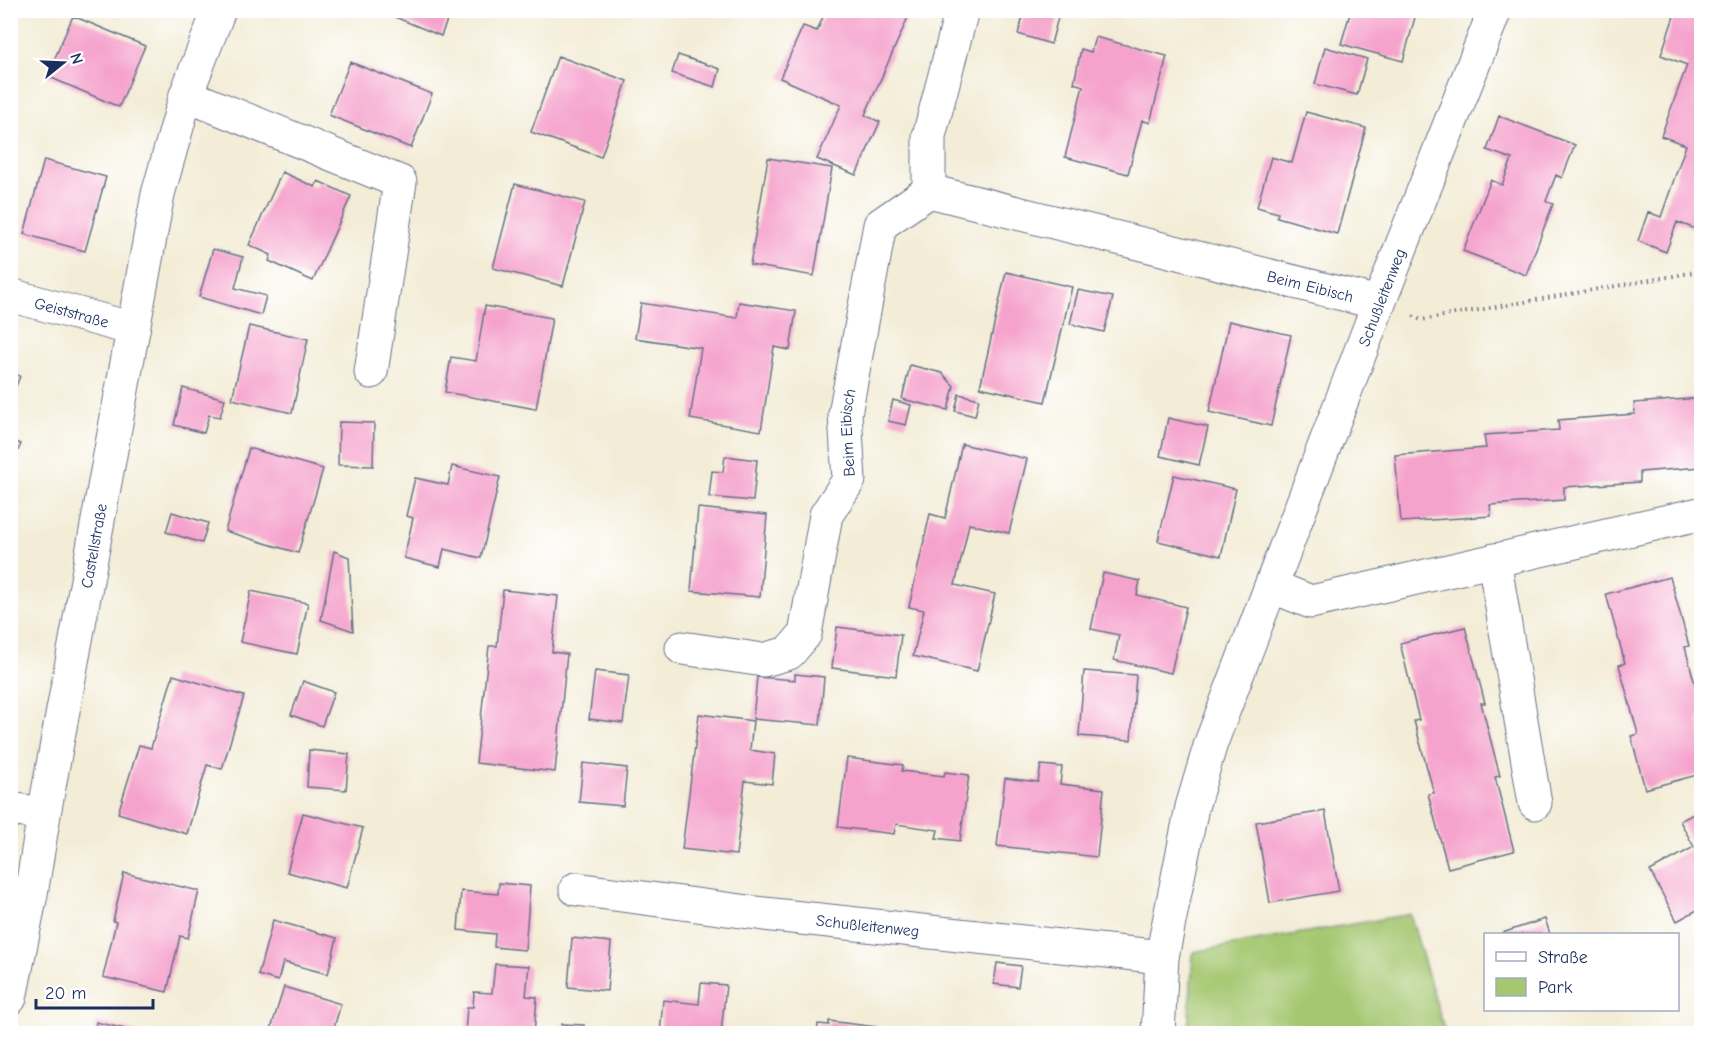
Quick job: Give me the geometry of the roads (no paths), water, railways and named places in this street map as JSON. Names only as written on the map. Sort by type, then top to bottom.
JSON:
[{"type":"street","name":"Castellstraße","points":[[10,998],[31,894],[158,194],[186,95],[219,10]]},
{"type":"street","points":[[929,191],[929,136],[962,10]]},
{"type":"street","name":"Schußleitenweg","points":[[1158,1034],[1162,957],[1192,807],[1211,743],[1379,303],[1495,10]]},
{"type":"street","points":[[186,95],[400,182],[371,372]]},
{"type":"street","name":"Beim Eibisch","points":[[682,648],[763,660],[789,653],[805,634],[826,515],[849,480],[845,414],[880,225],[929,191],[1379,303]]},
{"type":"street","name":"Geiststraße","points":[[10,295],[133,329]]},
{"type":"street","points":[[1271,586],[1311,602],[1701,515]]},
{"type":"street","points":[[1494,560],[1535,802]]},
{"type":"street","points":[[10,810],[44,814]]},
{"type":"street","name":"Schußleitenweg","points":[[576,889],[786,916],[1162,957]]}]
